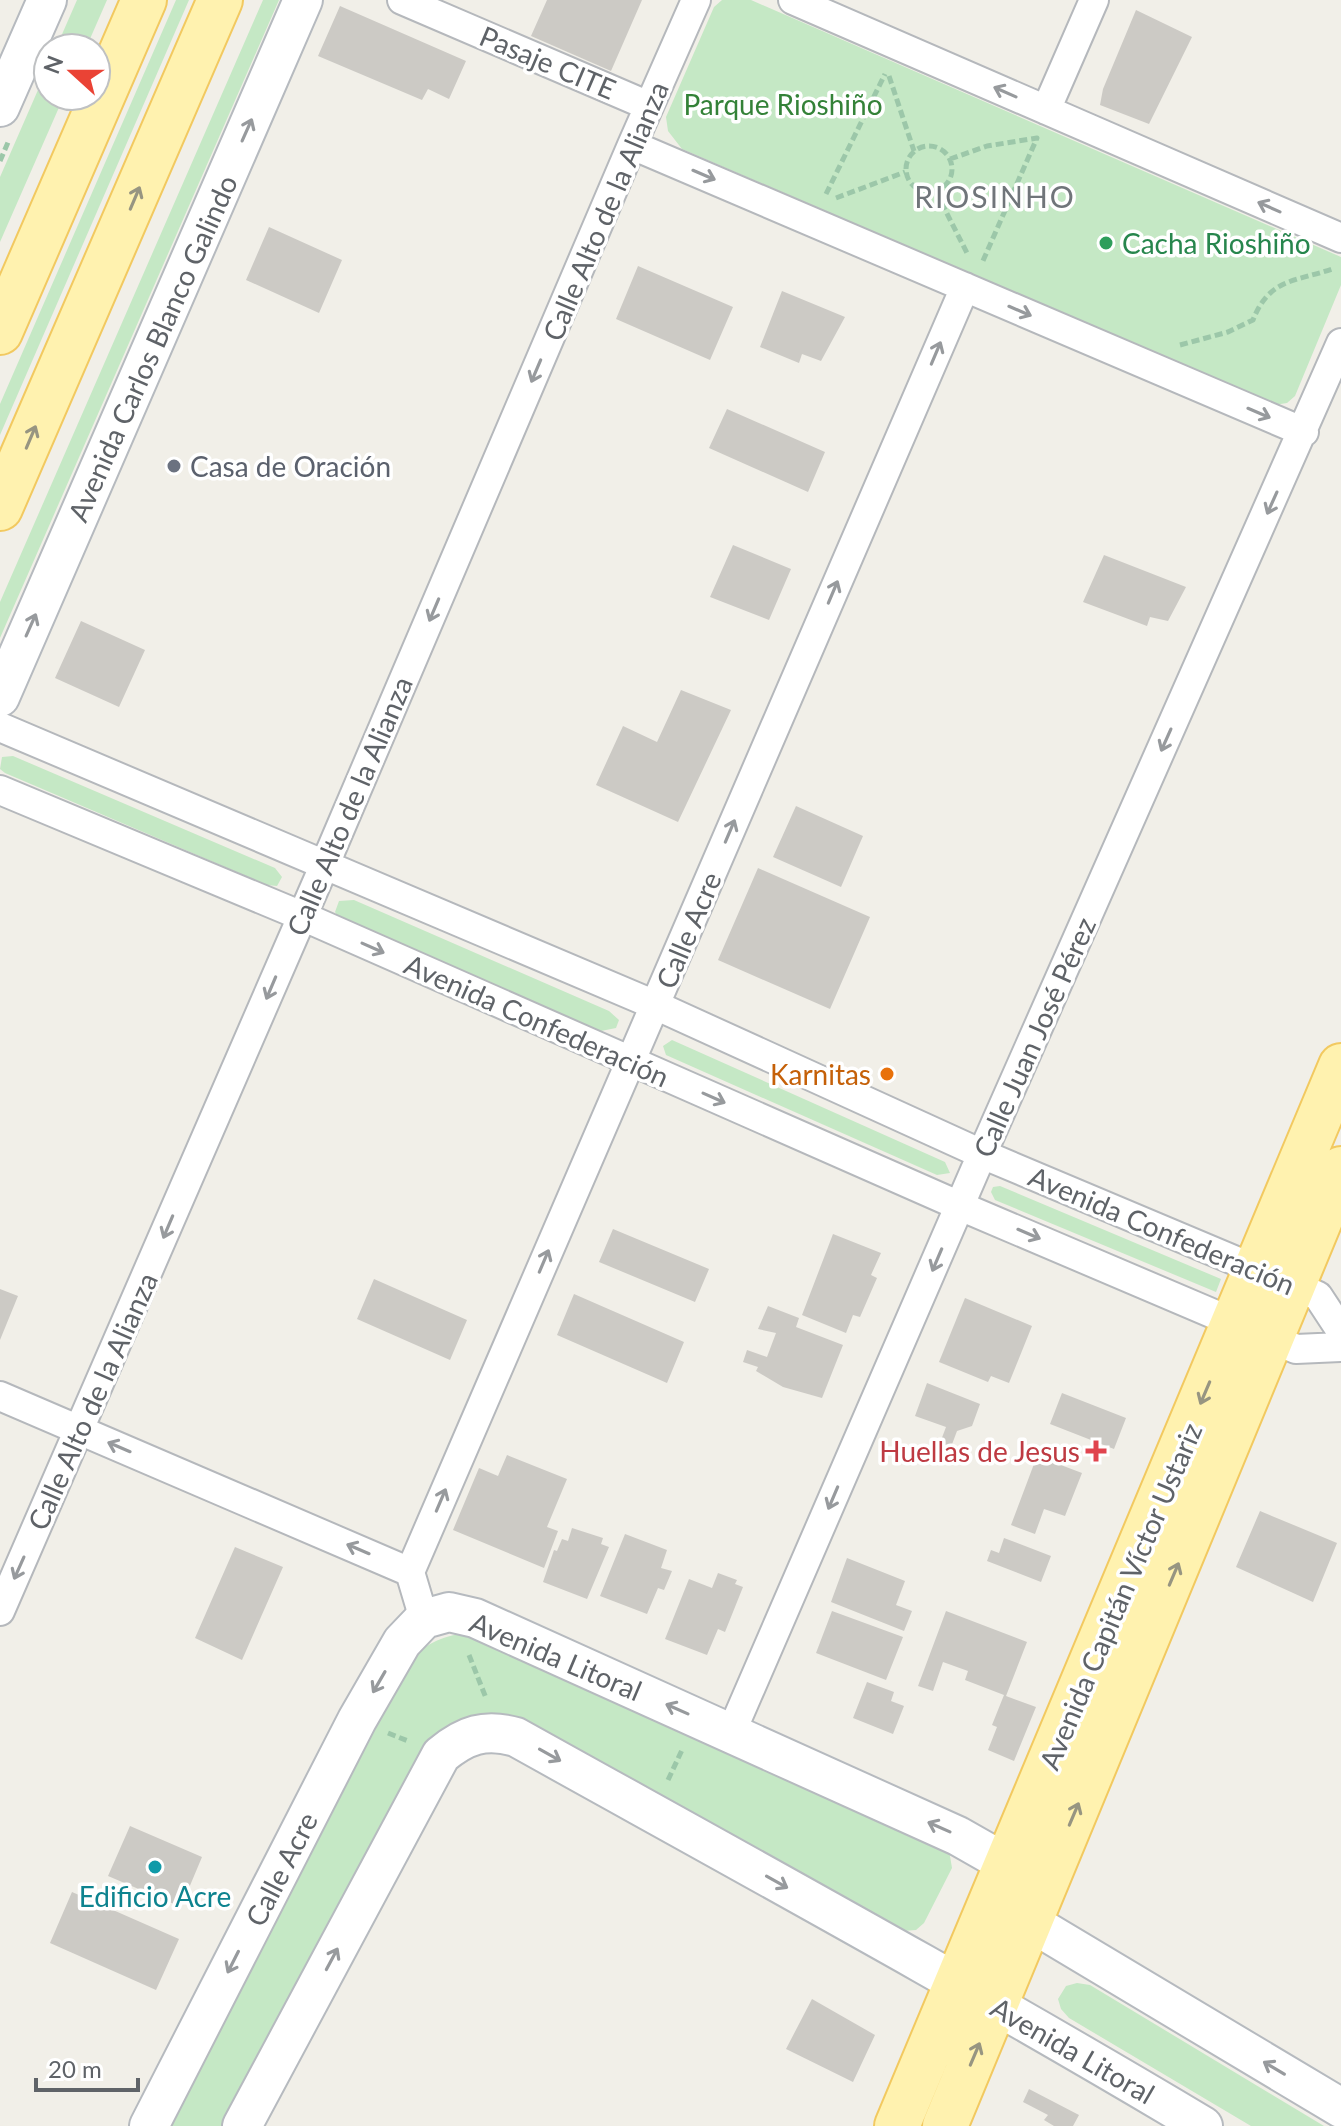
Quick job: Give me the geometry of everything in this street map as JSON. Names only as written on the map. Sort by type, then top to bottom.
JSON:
[{"type":"main road","points":[[0,332],[144,0]]},
{"type":"main road","points":[[0,508],[220,0]]},
{"type":"main road","name":"Avenida Capitán Víctor Ustariz","points":[[897,2126],[1008,1863],[1275,1277],[1341,1066]]},
{"type":"main road","name":"Avenida Capitán Víctor Ustariz","points":[[1275,1277],[1341,1169]]},
{"type":"main road","name":"Avenida Capitán Víctor Ustariz","points":[[945,2126],[1037,1904],[1253,1329]]},
{"type":"street","points":[[0,107],[47,0]]},
{"type":"street","name":"Avenida Carlos Blanco Galindo","points":[[0,697],[303,0]]},
{"type":"street","name":"Pasaje CITE","points":[[402,0],[649,106]]},
{"type":"street","name":"Calle Alto de la Alianza","points":[[0,1611],[696,0]]},
{"type":"street","points":[[793,0],[1341,238]]},
{"type":"street","points":[[1046,110],[1094,0]]},
{"type":"street","points":[[632,145],[971,273],[1304,432]]},
{"type":"street","name":"Calle Acre","points":[[410,1572],[971,273]]},
{"type":"street","name":"Calle Juan José Pérez","points":[[731,1733],[982,1154],[1341,343]]},
{"type":"street","name":"Avenida Confederación","points":[[0,727],[655,1005],[982,1154],[1318,1296],[1341,1331]]},
{"type":"street","name":"Avenida Confederación","points":[[0,790],[302,916],[960,1206],[1296,1349],[1341,1347]]},
{"type":"street","points":[[0,1396],[410,1572],[424,1619]]},
{"type":"street","name":"Avenida Litoral","points":[[424,1619],[449,1612],[475,1618],[958,1836],[1008,1863],[1037,1904],[1341,2108]]},
{"type":"street","name":"Calle Acre","points":[[149,2126],[357,1720],[402,1642],[424,1619]]},
{"type":"street","points":[[242,2126],[441,1755],[483,1720]]},
{"type":"street","name":"Avenida Litoral","points":[[483,1720],[499,1732],[516,1737],[957,1983],[1203,2126]]},
{"type":"path","points":[[905,172],[821,203],[887,70],[914,151]]},
{"type":"path","points":[[950,159],[987,146],[1037,138],[971,273]]},
{"type":"path","points":[[930,146],[938,148],[950,159],[952,175],[949,182],[936,192],[928,193],[913,186],[905,172],[905,164],[914,151],[930,146]]},
{"type":"path","points":[[936,192],[971,273]]},
{"type":"path","points":[[1174,352],[1182,342],[1228,332],[1253,320],[1261,301],[1277,285],[1336,267]]},
{"type":"path","points":[[468,1652],[483,1720]]},
{"type":"path","points":[[379,1729],[408,1741]]},
{"type":"path","points":[[662,1792],[686,1742]]},
{"type":"green space","points":[[77,0],[107,0],[93,32],[63,32]]},
{"type":"green space","points":[[176,0],[189,0],[0,435],[0,404]]},
{"type":"green space","points":[[263,0],[279,0],[0,638],[0,602]]},
{"type":"green space","name":"Parque Rioshiño","points":[[722,0],[751,0],[1341,257],[1341,285],[1295,396],[1287,403],[1274,405],[682,149],[668,131],[666,117],[714,7]]},
{"type":"green space","points":[[32,104],[32,112],[57,112],[0,242],[0,177]]},
{"type":"green space","points":[[13,756],[275,868],[282,877],[277,886],[267,885],[5,773],[0,769],[2,757]]},
{"type":"green space","points":[[354,900],[609,1011],[619,1020],[616,1028],[601,1031],[342,923],[335,912],[339,901]]},
{"type":"green space","points":[[672,1040],[945,1162],[950,1173],[937,1175],[666,1055],[663,1046]]},
{"type":"green space","points":[[1000,1186],[1221,1279],[1216,1292],[995,1200],[991,1192],[993,1187]]},
{"type":"green space","points":[[463,1633],[949,1850],[952,1868],[924,1923],[916,1930],[903,1931],[518,1720],[499,1714],[465,1718],[448,1727],[223,2126],[169,2126],[404,1669],[430,1644]]},
{"type":"green space","points":[[1077,1983],[1090,1985],[1324,2126],[1251,2126],[1069,2018],[1061,2009],[1058,1999],[1066,1986]]},
{"type":"building","points":[[547,0],[642,0],[611,71],[531,36]]},
{"type":"building","points":[[340,6],[466,61],[449,99],[428,89],[422,100],[318,56]]},
{"type":"building","points":[[1136,10],[1192,37],[1149,124],[1100,105],[1103,89]]},
{"type":"building","points":[[269,227],[342,260],[319,313],[246,280]]},
{"type":"building","points":[[638,266],[733,307],[710,360],[616,319]]},
{"type":"building","points":[[782,291],[845,317],[821,361],[802,354],[799,363],[760,347]]},
{"type":"building","points":[[727,409],[825,452],[808,492],[709,448]]},
{"type":"building","points":[[733,545],[791,569],[769,620],[710,597]]},
{"type":"building","points":[[1104,555],[1186,587],[1168,621],[1150,617],[1147,626],[1083,602]]},
{"type":"building","points":[[81,621],[145,650],[119,707],[55,678]]},
{"type":"building","points":[[681,690],[731,710],[678,822],[596,785],[623,726],[657,742]]},
{"type":"building","points":[[796,806],[863,836],[841,887],[773,857]]},
{"type":"building","points":[[758,868],[870,917],[830,1009],[718,960]]},
{"type":"building","points":[[613,1229],[709,1269],[695,1302],[599,1262]]},
{"type":"building","points":[[833,1234],[881,1253],[871,1275],[877,1278],[860,1317],[853,1315],[846,1333],[802,1315]]},
{"type":"building","points":[[374,1279],[467,1320],[450,1360],[357,1319]]},
{"type":"building","points":[[0,1289],[18,1296],[0,1340]]},
{"type":"building","points":[[574,1294],[684,1342],[667,1383],[557,1335]]},
{"type":"building","points":[[965,1298],[1032,1326],[1009,1383],[991,1376],[988,1382],[939,1362]]},
{"type":"building","points":[[768,1306],[799,1318],[796,1327],[843,1345],[822,1398],[783,1387],[756,1371],[758,1367],[743,1362],[747,1350],[767,1357],[776,1333],[758,1329]]},
{"type":"building","points":[[927,1383],[980,1404],[972,1426],[957,1431],[951,1447],[940,1443],[946,1427],[915,1416]]},
{"type":"building","points":[[1062,1393],[1126,1418],[1114,1449],[1050,1424]]},
{"type":"building","points":[[507,1455],[567,1479],[547,1527],[558,1531],[544,1568],[453,1530],[479,1468],[498,1476]]},
{"type":"building","points":[[1037,1456],[1082,1473],[1065,1516],[1044,1509],[1035,1534],[1011,1525]]},
{"type":"building","points":[[1260,1511],[1337,1543],[1313,1602],[1236,1567]]},
{"type":"building","points":[[572,1528],[603,1538],[601,1544],[609,1547],[587,1599],[543,1582],[554,1550],[557,1551],[562,1539],[568,1541]]},
{"type":"building","points":[[625,1534],[667,1550],[661,1568],[672,1571],[664,1590],[658,1588],[647,1614],[600,1596]]},
{"type":"building","points":[[1004,1538],[1051,1556],[1041,1582],[987,1561],[991,1550],[999,1553]]},
{"type":"building","points":[[235,1547],[283,1567],[242,1660],[195,1638]]},
{"type":"building","points":[[847,1558],[905,1581],[896,1605],[912,1611],[904,1631],[831,1602]]},
{"type":"building","points":[[718,1573],[737,1580],[735,1584],[743,1587],[725,1632],[718,1629],[707,1655],[665,1639],[689,1579],[712,1588]]},
{"type":"building","points":[[832,1611],[903,1637],[886,1680],[816,1653]]},
{"type":"building","points":[[946,1611],[1027,1642],[1006,1696],[1036,1707],[1014,1761],[988,1750],[997,1727],[992,1725],[1004,1695],[965,1680],[968,1671],[943,1662],[933,1691],[918,1686]]},
{"type":"building","points":[[867,1682],[894,1692],[891,1701],[904,1706],[893,1734],[853,1718]]},
{"type":"building","name":"Edificio Acre","points":[[130,1826],[202,1857],[181,1907],[108,1876]]},
{"type":"building","points":[[72,1892],[179,1939],[156,1990],[50,1943]]},
{"type":"building","points":[[812,1999],[875,2035],[853,2082],[786,2049]]},
{"type":"building","points":[[1029,2089],[1079,2115],[1073,2126],[1054,2126],[1044,2120],[1048,2115],[1023,2102]]},
{"type":"place","name":"Cacha Rioshiño","points":[[1106,243]]},
{"type":"place","name":"Casa de Oración","points":[[174,466]]},
{"type":"place","name":"Karnitas","points":[[887,1074]]},
{"type":"place","name":"Huellas de Jesus","points":[[1096,1451]]},
{"type":"place","name":"Edificio Acre","points":[[155,1867]]},
{"type":"district","name":"RIOSINHO","points":[[995,196]]}]
